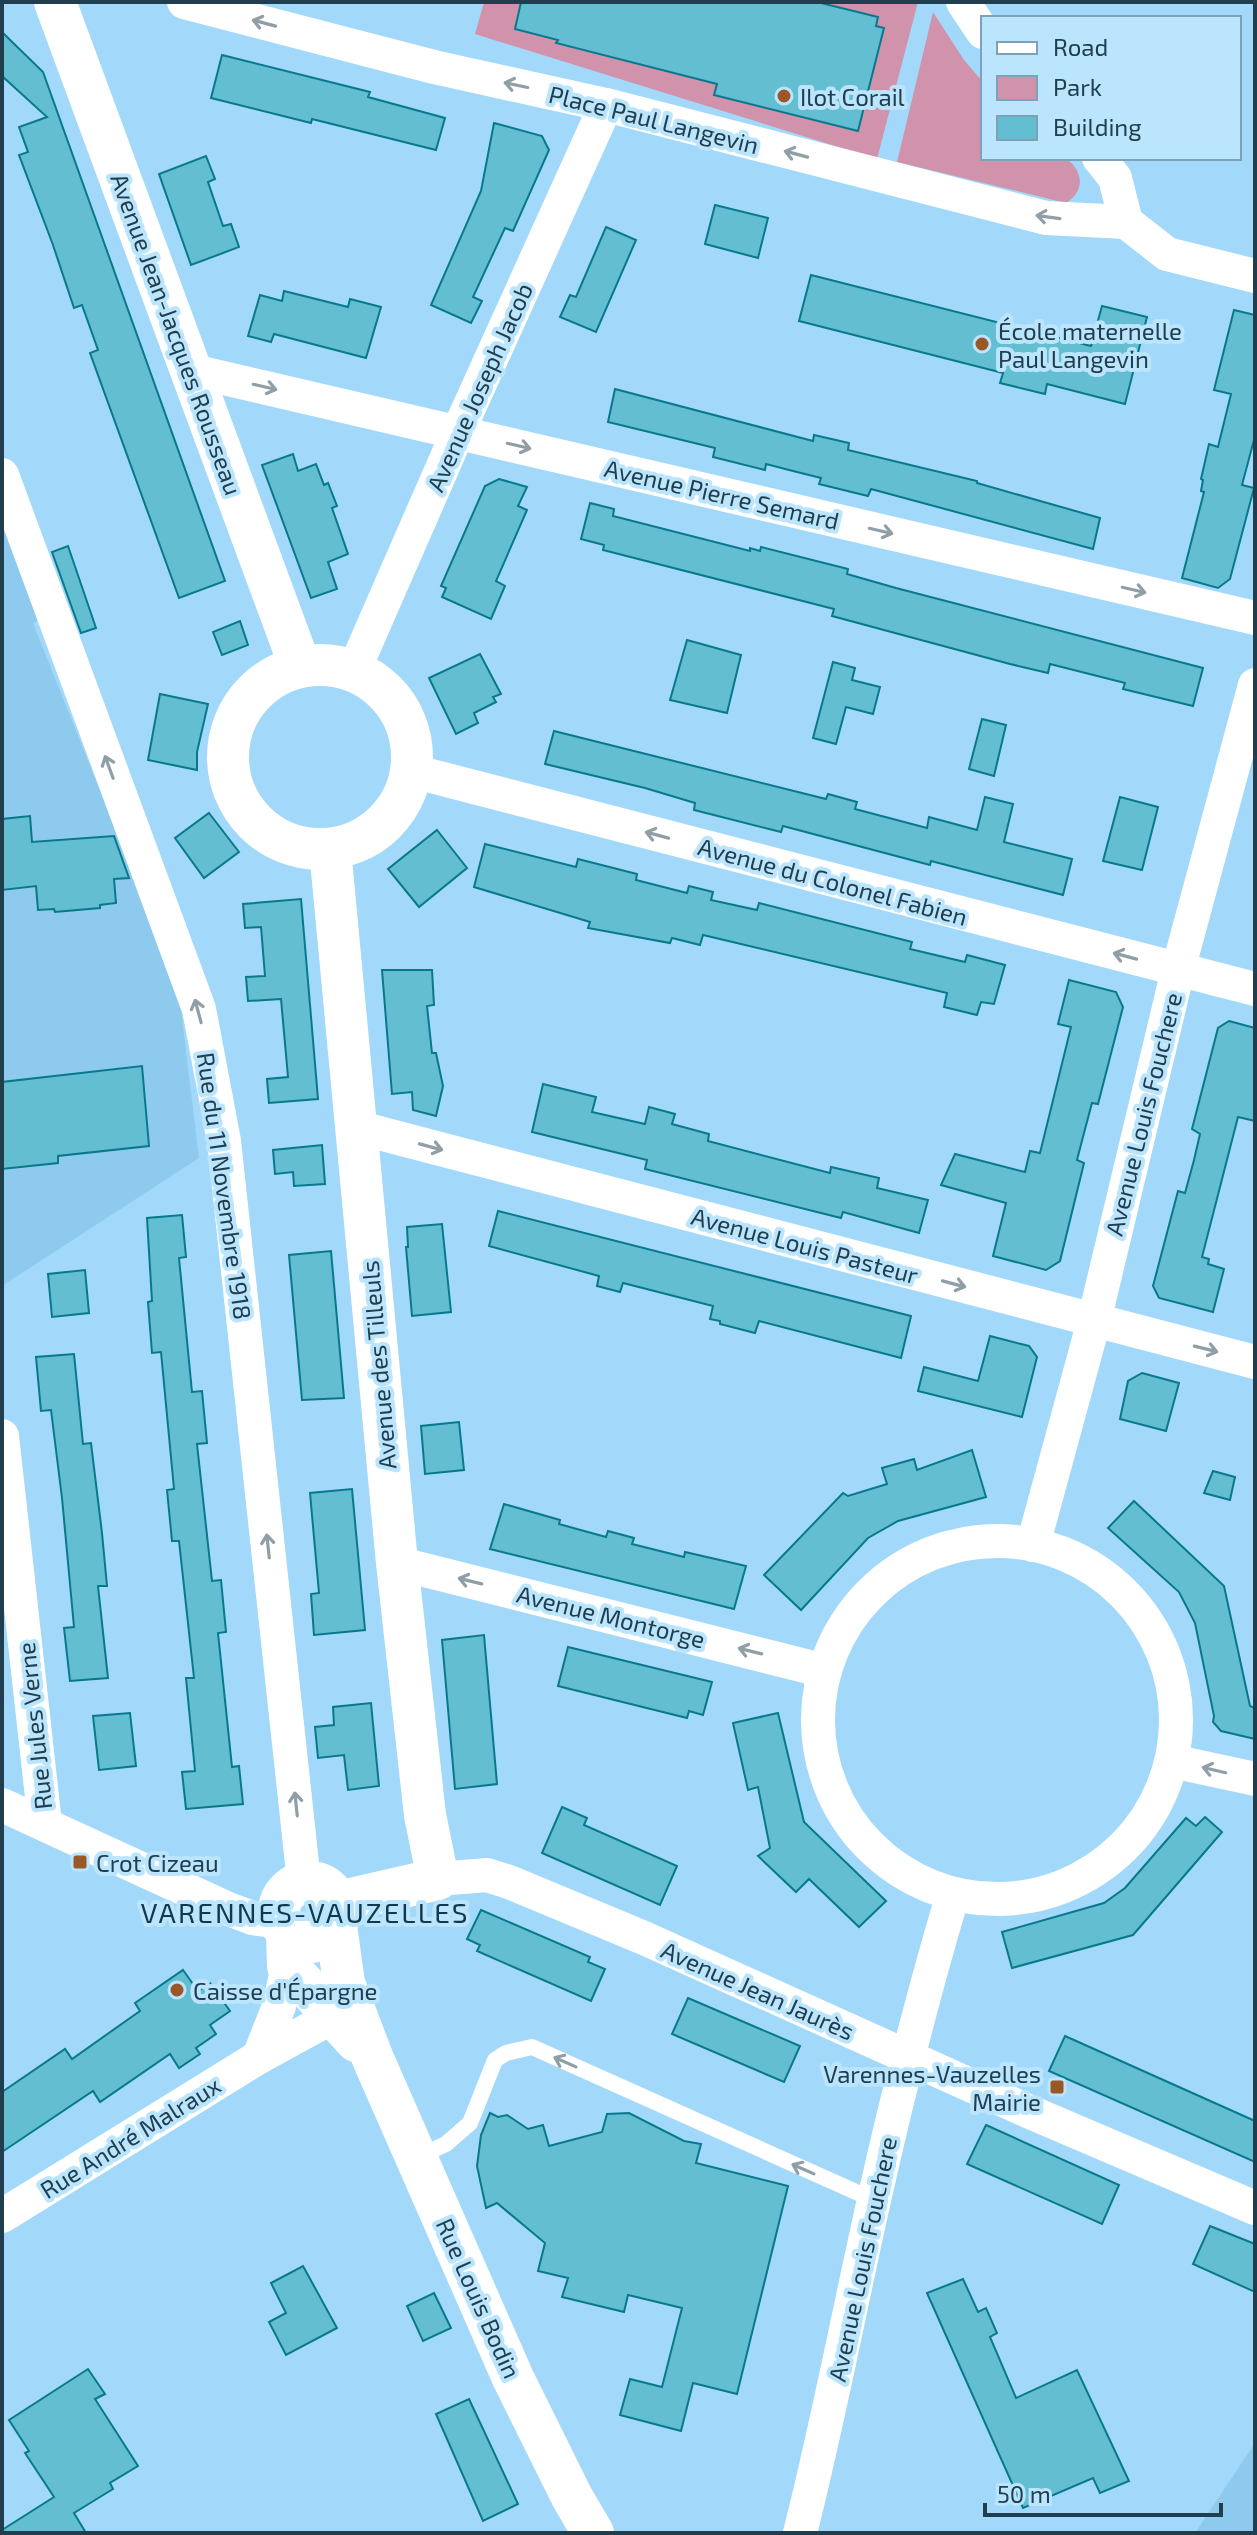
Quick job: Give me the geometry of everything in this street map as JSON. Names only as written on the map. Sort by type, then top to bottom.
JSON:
[{"type":"street","name":"Avenue Jean-Jacques Rousseau","points":[[55,2],[300,666]]},
{"type":"street","name":"Place Paul Langevin","points":[[184,2],[434,67],[606,105],[1046,218],[1126,222]]},
{"type":"street","points":[[963,2],[981,29]]},
{"type":"street","name":"Avenue Joseph Jacob","points":[[354,670],[606,105]]},
{"type":"street","points":[[1101,160],[1115,178],[1126,222],[1167,254],[1255,276]]},
{"type":"street","name":"Avenue Pierre Semard","points":[[189,370],[1255,618]]},
{"type":"street","name":"Rue du 11 Novembre 1918","points":[[2,475],[199,1009],[224,1141],[326,1903]]},
{"type":"street","points":[[327,664],[354,670],[381,686],[401,710],[412,739],[412,771],[403,800],[384,824],[360,841],[330,849],[299,848],[270,835],[247,815],[232,788],[227,757],[232,726],[247,699],[271,678],[300,666],[327,664]]},
{"type":"street","name":"Avenue Louis Fouchere","points":[[1033,1545],[1094,1321],[1178,970],[1255,685]]},
{"type":"street","name":"Avenue du Colonel Fabien","points":[[412,771],[1255,989]]},
{"type":"street","name":"Avenue des Tilleuls","points":[[330,849],[397,1563],[425,1815],[438,1879]]},
{"type":"street","name":"Avenue Louis Pasteur","points":[[356,1127],[1255,1362]]},
{"type":"street","name":"Rue Jules Verne","points":[[2,1436],[45,1824]]},
{"type":"street","points":[[968,1542],[1033,1545],[1075,1557],[1124,1592],[1160,1642],[1176,1700],[1172,1761],[1151,1813],[1114,1856],[1066,1885],[1012,1899],[973,1898],[915,1880],[896,1869],[879,1856],[844,1815],[823,1767],[817,1714],[827,1662],[848,1618],[881,1582],[922,1556],[968,1542]]},
{"type":"street","name":"Avenue Montorge","points":[[397,1563],[825,1671]]},
{"type":"street","points":[[1172,1761],[1255,1779]]},
{"type":"street","points":[[2,1805],[252,1918],[285,1940],[279,2006],[259,2057]]},
{"type":"street","name":"Avenue Jean Jaurès","points":[[285,1940],[314,1942],[330,1934],[326,1903],[438,1879],[487,1875],[644,1938],[907,2058],[1255,2208]]},
{"type":"street","name":"Avenue Louis Fouchere","points":[[800,2533],[824,2441],[907,2058],[953,1894]]},
{"type":"street","name":"Rue Louis Bodin","points":[[326,1903],[344,1983],[373,2059],[513,2378],[593,2533]]},
{"type":"street","name":"Rue Louis Bodin","points":[[285,1940],[334,2016],[373,2059]]},
{"type":"street","name":"Rue André Malraux","points":[[2,2216],[259,2057],[334,2016]]},
{"type":"lane","points":[[417,2157],[446,2144],[470,2123],[495,2060],[506,2053],[532,2047],[874,2200]]},
{"type":"shaded area","points":[[2,493],[42,618],[33,623],[118,836],[181,1010],[199,1158],[2,1286]]},
{"type":"shaded area","points":[[1255,2443],[1255,2533],[1195,2533]]},
{"type":"green space","name":"Ilot Corail","points":[[484,2],[918,2],[877,159],[475,34]]},
{"type":"green space","points":[[933,12],[964,60],[981,80],[981,160],[1068,160],[1080,181],[1077,193],[1066,203],[897,162]]},
{"type":"building","name":"Ilot Corail","points":[[521,2],[817,2],[878,17],[876,26],[884,28],[858,131],[714,95],[717,84],[556,43],[558,40],[515,29]]},
{"type":"building","points":[[2,32],[43,72],[225,581],[179,598],[90,353],[98,350],[82,305],[74,308],[19,155],[28,152],[19,127],[47,117],[2,76]]},
{"type":"building","points":[[222,55],[370,92],[368,97],[445,118],[436,150],[211,98]]},
{"type":"building","points":[[494,123],[542,136],[549,150],[513,231],[505,228],[473,297],[482,301],[471,323],[431,305],[481,191]]},
{"type":"building","points":[[206,156],[215,179],[208,182],[223,226],[231,224],[239,247],[191,265],[159,174]]},
{"type":"building","points":[[715,205],[768,218],[758,258],[705,244]]},
{"type":"building","points":[[606,227],[636,240],[596,332],[560,317],[570,295],[576,297]]},
{"type":"building","points":[[811,275],[1091,346],[1102,306],[1147,317],[1125,404],[1047,384],[1045,394],[1000,383],[1003,373],[799,321]]},
{"type":"building","points":[[284,291],[348,307],[350,299],[381,307],[366,358],[274,334],[271,342],[248,336],[260,295],[282,301]]},
{"type":"building","points":[[1234,310],[1255,315],[1255,436],[1242,485],[1254,488],[1230,579],[1218,588],[1182,578],[1204,492],[1201,491],[1201,479],[1209,444],[1218,447],[1231,394],[1214,390]]},
{"type":"building","points":[[615,389],[813,441],[814,435],[849,443],[848,450],[977,481],[1100,518],[1093,549],[871,489],[868,496],[819,484],[821,478],[766,464],[765,470],[713,457],[715,448],[608,422]]},
{"type":"building","points":[[293,454],[298,471],[316,464],[324,485],[328,483],[337,506],[332,508],[348,554],[328,562],[337,589],[311,598],[262,465]]},
{"type":"building","points":[[499,479],[527,487],[518,506],[527,510],[496,581],[505,586],[491,619],[442,597],[446,588],[441,586],[485,486]]},
{"type":"building","points":[[590,503],[614,509],[613,516],[750,551],[750,548],[760,551],[761,547],[848,569],[847,574],[896,588],[1203,668],[1193,706],[1123,689],[1125,683],[1050,664],[1048,673],[1010,664],[832,616],[834,609],[603,550],[604,545],[581,539]]},
{"type":"building","points":[[68,546],[96,628],[81,633],[52,552]]},
{"type":"building","points":[[240,621],[248,645],[222,655],[213,632]]},
{"type":"building","points":[[687,640],[741,655],[727,713],[670,700]]},
{"type":"building","points":[[480,654],[501,694],[493,697],[496,702],[474,713],[478,723],[456,734],[429,678]]},
{"type":"building","points":[[833,662],[855,668],[852,680],[880,687],[873,714],[846,707],[836,744],[813,738]]},
{"type":"building","points":[[160,694],[208,704],[197,752],[197,770],[148,760]]},
{"type":"building","points":[[982,719],[1006,725],[994,776],[969,769]]},
{"type":"building","points":[[554,731],[826,799],[828,794],[857,802],[855,809],[927,828],[929,817],[977,830],[985,797],[1013,804],[1004,842],[1072,859],[1063,895],[931,861],[930,865],[783,826],[781,832],[694,810],[695,803],[545,764]]},
{"type":"building","points":[[1120,797],[1158,807],[1142,870],[1103,861]]},
{"type":"building","points":[[209,813],[239,852],[204,878],[175,838]]},
{"type":"building","points":[[30,816],[32,842],[114,836],[129,878],[114,879],[116,903],[100,905],[100,908],[55,912],[54,909],[38,910],[36,886],[2,890],[2,819]]},
{"type":"building","points":[[437,830],[467,868],[419,907],[388,869]]},
{"type":"building","points":[[485,844],[576,867],[578,859],[637,874],[636,880],[687,893],[689,886],[713,892],[711,900],[757,910],[759,903],[912,942],[910,949],[965,962],[967,955],[1005,965],[994,1004],[981,1002],[977,1015],[944,1007],[947,993],[703,935],[700,945],[672,938],[670,943],[588,928],[590,922],[474,887]]},
{"type":"building","points":[[301,899],[318,1099],[269,1103],[267,1079],[288,1077],[281,999],[248,1001],[246,977],[265,976],[261,927],[245,928],[243,904]]},
{"type":"building","points":[[382,970],[432,970],[434,1005],[427,1006],[432,1053],[436,1053],[443,1086],[436,1116],[413,1110],[412,1092],[392,1094]]},
{"type":"building","points":[[1069,980],[1116,992],[1123,1007],[1098,1104],[1092,1103],[1077,1160],[1084,1163],[1060,1261],[1046,1270],[993,1256],[1006,1203],[941,1185],[955,1154],[1025,1172],[1030,1151],[1040,1153],[1071,1027],[1058,1024]]},
{"type":"building","points":[[1229,1021],[1255,1028],[1255,1121],[1238,1117],[1202,1257],[1209,1259],[1208,1264],[1224,1269],[1213,1312],[1159,1298],[1153,1286],[1178,1191],[1185,1193],[1194,1160],[1200,1134],[1192,1129],[1218,1028]]},
{"type":"building","points":[[142,1066],[149,1146],[58,1156],[58,1163],[2,1169],[2,1082]]},
{"type":"building","points":[[543,1084],[596,1097],[592,1112],[645,1124],[649,1107],[675,1114],[672,1124],[709,1134],[708,1141],[830,1173],[831,1167],[879,1178],[877,1188],[928,1200],[919,1233],[843,1212],[841,1218],[645,1169],[647,1160],[532,1132]]},
{"type":"building","points":[[322,1145],[325,1184],[294,1186],[293,1172],[275,1174],[273,1150]]},
{"type":"building","points":[[498,1211],[911,1316],[901,1358],[759,1321],[755,1333],[710,1319],[713,1306],[623,1283],[620,1292],[597,1286],[599,1276],[489,1246]]},
{"type":"building","points":[[182,1215],[186,1257],[179,1258],[192,1392],[202,1391],[207,1443],[197,1444],[212,1581],[221,1580],[226,1632],[218,1633],[232,1767],[239,1766],[243,1804],[186,1809],[182,1772],[195,1771],[186,1678],[194,1678],[179,1541],[172,1541],[167,1490],[174,1489],[161,1352],[152,1353],[147,1218]]},
{"type":"building","points":[[442,1224],[451,1312],[412,1316],[407,1227]]},
{"type":"building","points":[[331,1251],[344,1398],[302,1400],[289,1255]]},
{"type":"building","points":[[85,1270],[89,1313],[52,1317],[48,1274]]},
{"type":"building","points":[[990,1336],[1029,1346],[1037,1357],[1022,1417],[918,1391],[924,1367],[978,1381]]},
{"type":"building","points":[[74,1354],[83,1444],[91,1443],[102,1533],[107,1586],[98,1586],[108,1678],[70,1681],[64,1628],[74,1627],[62,1498],[51,1410],[41,1411],[36,1357]]},
{"type":"building","points":[[1142,1373],[1179,1383],[1166,1431],[1120,1419],[1128,1381]]},
{"type":"building","points":[[459,1422],[464,1470],[425,1474],[421,1426]]},
{"type":"building","points":[[972,1450],[986,1497],[898,1521],[868,1538],[801,1610],[764,1575],[843,1493],[848,1496],[887,1484],[882,1468],[914,1459],[917,1470]]},
{"type":"building","points":[[1213,1471],[1235,1477],[1230,1500],[1204,1493]]},
{"type":"building","points":[[352,1489],[365,1630],[314,1635],[311,1594],[319,1593],[310,1493]]},
{"type":"building","points":[[1134,1501],[1224,1586],[1250,1706],[1255,1708],[1255,1739],[1221,1731],[1213,1722],[1195,1623],[1179,1592],[1108,1528]]},
{"type":"building","points":[[504,1504],[606,1537],[608,1531],[634,1538],[632,1544],[684,1557],[685,1552],[746,1566],[734,1609],[490,1549]]},
{"type":"building","points":[[484,1635],[497,1784],[455,1789],[442,1640]]},
{"type":"building","points":[[568,1647],[712,1682],[703,1715],[689,1711],[687,1718],[558,1686]]},
{"type":"building","points":[[371,1703],[379,1786],[348,1790],[344,1755],[318,1758],[315,1727],[334,1725],[333,1707]]},
{"type":"building","points":[[130,1713],[136,1766],[99,1770],[93,1716]]},
{"type":"building","points":[[778,1713],[804,1822],[886,1901],[859,1927],[809,1879],[796,1892],[758,1856],[770,1848],[758,1787],[748,1790],[733,1723]]},
{"type":"building","points":[[562,1807],[587,1818],[584,1825],[677,1866],[660,1905],[542,1853]]},
{"type":"building","points":[[1205,1817],[1222,1832],[1133,1935],[1012,1968],[1002,1932],[1104,1903],[1125,1888],[1186,1818],[1196,1826]]},
{"type":"building","points":[[481,1910],[590,1957],[588,1962],[605,1969],[591,2001],[477,1951],[480,1945],[467,1939]]},
{"type":"building","points":[[183,1970],[198,1991],[210,1983],[230,2011],[210,2025],[216,2034],[196,2048],[200,2054],[179,2068],[170,2054],[100,2102],[93,2091],[2,2152],[2,2092],[65,2049],[72,2059],[140,2011],[135,2003]]},
{"type":"building","points":[[688,1998],[800,2046],[784,2082],[672,2034]]},
{"type":"building","points":[[1065,2036],[1255,2121],[1255,2162],[1049,2071]]},
{"type":"building","points":[[490,2113],[498,2117],[507,2115],[528,2129],[543,2125],[549,2146],[602,2132],[607,2114],[629,2113],[684,2141],[701,2144],[696,2163],[788,2186],[737,2394],[693,2383],[681,2431],[620,2415],[630,2379],[662,2387],[682,2308],[628,2295],[624,2312],[562,2297],[568,2278],[538,2271],[545,2243],[497,2203],[486,2208],[477,2166],[481,2135]]},
{"type":"building","points":[[986,2125],[1119,2185],[1102,2224],[967,2164]]},
{"type":"building","points":[[1210,2226],[1255,2244],[1255,2292],[1193,2264]]},
{"type":"building","points":[[303,2266],[337,2328],[286,2355],[269,2322],[286,2313],[271,2283]]},
{"type":"building","points":[[963,2279],[978,2312],[986,2308],[997,2333],[990,2337],[1016,2398],[1077,2370],[1129,2481],[1100,2493],[1093,2478],[1023,2508],[927,2293]]},
{"type":"building","points":[[434,2293],[451,2328],[423,2341],[407,2306]]},
{"type":"building","points":[[88,2369],[105,2394],[95,2399],[138,2466],[110,2483],[113,2489],[74,2513],[86,2533],[2,2533],[2,2530],[54,2497],[25,2453],[29,2451],[9,2420]]},
{"type":"building","points":[[469,2399],[518,2504],[483,2521],[436,2414]]},
{"type":"place","name":"Ilot Corail","points":[[784,96]]},
{"type":"place","name":"École maternelle Paul Langevin","points":[[982,344]]},
{"type":"place","name":"Crot Cizeau","points":[[80,1862]]},
{"type":"place","name":"Caisse d'Épargne","points":[[177,1990]]},
{"type":"place","name":"Varennes-Vauzelles Mairie","points":[[1057,2087]]},
{"type":"district","name":"VARENNES-VAUZELLES","points":[[305,1912]]}]
